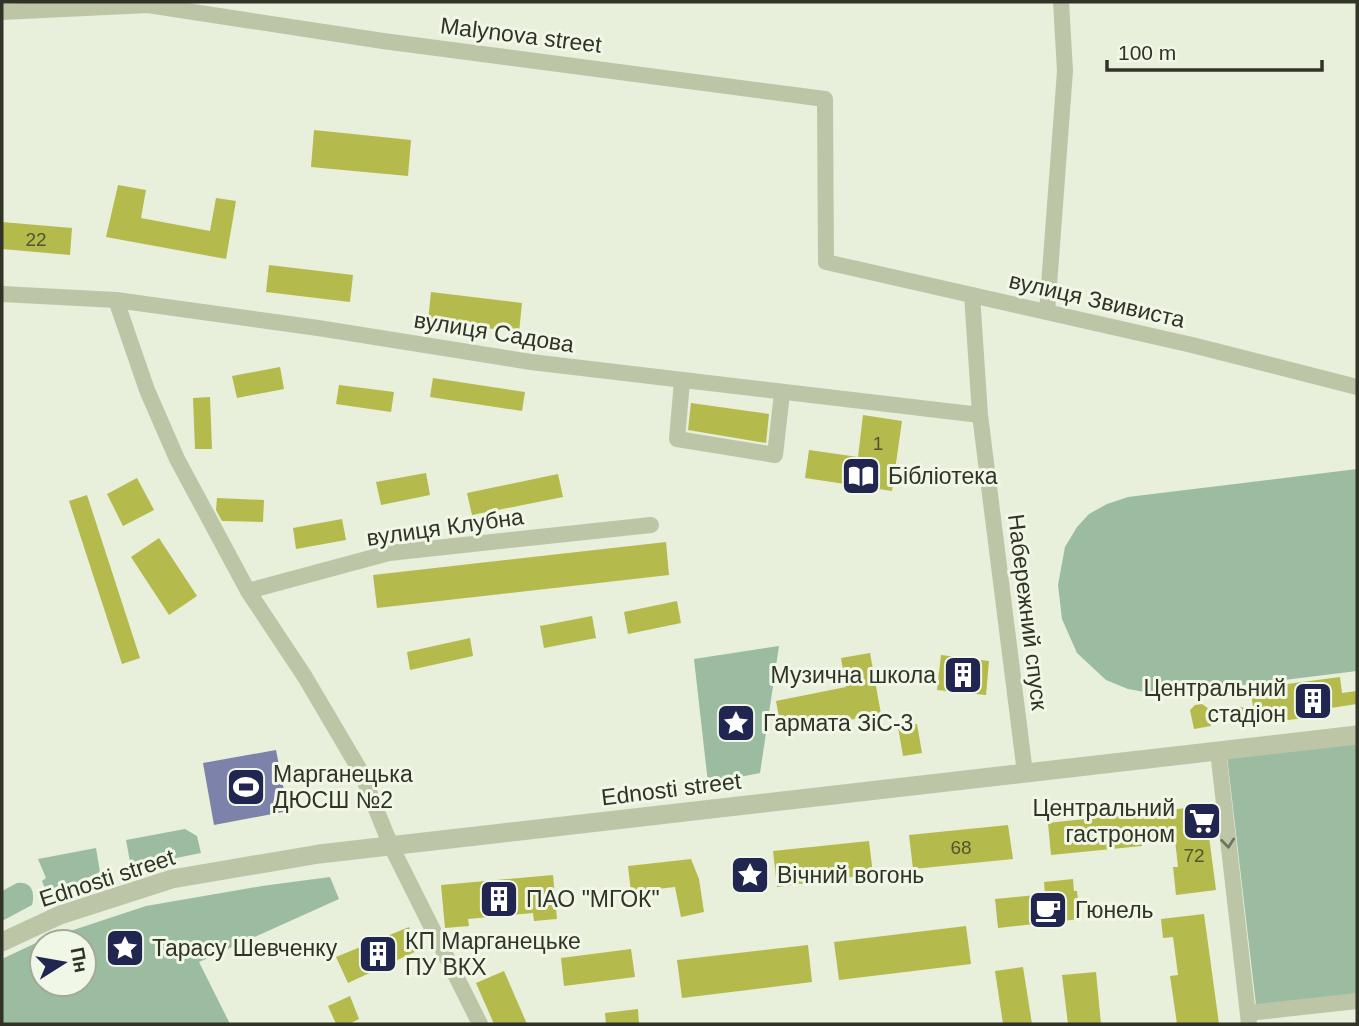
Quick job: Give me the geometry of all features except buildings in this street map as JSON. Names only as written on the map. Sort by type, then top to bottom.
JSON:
[{"type":"street","points":[[1046,312],[1065,71],[1061,2]]},
{"type":"street","name":"Malynova street","points":[[2,12],[148,5],[383,41],[825,99],[827,262]]},
{"type":"street","name":"вулиця Звивиста","points":[[827,262],[1192,345],[1357,387]]},
{"type":"street","name":"вулиця Садова","points":[[2,294],[116,300],[318,328],[531,362],[980,415]]},
{"type":"street","name":"Набережний спуск","points":[[972,295],[980,415],[1025,773]]},
{"type":"street","points":[[116,300],[147,390],[177,459],[248,591],[305,677],[360,772],[391,846],[480,1024]]},
{"type":"street","points":[[682,381],[677,439],[775,455],[782,393]]},
{"type":"street","name":"вулиця Клубна","points":[[248,591],[389,554],[651,525]]},
{"type":"street","name":"Ednosti street","points":[[2,942],[60,915],[172,879],[319,854],[1357,735]]},
{"type":"street","points":[[1218,751],[1248,1019],[1357,1001]]},
{"type":"green space","points":[[1357,469],[1357,671],[1161,695],[1128,689],[1106,680],[1077,653],[1062,619],[1058,585],[1065,547],[1089,514],[1128,497]]},
{"type":"green space","points":[[779,646],[760,773],[708,783],[694,659]]},
{"type":"green space","points":[[1357,744],[1357,995],[1256,1005],[1227,756]]},
{"type":"green space","points":[[185,829],[197,836],[201,853],[131,867],[126,840]]},
{"type":"green space","points":[[96,848],[100,872],[48,896],[42,881],[46,878],[38,859]]},
{"type":"green space","points":[[330,877],[339,899],[199,962],[230,1024],[2,1024],[2,959],[28,947],[28,998],[98,998],[98,928],[79,928],[146,906]]},
{"type":"green space","points":[[17,883],[29,886],[33,896],[32,905],[2,921],[2,891]]},
{"type":"water","name":"Марганецька ДЮСШ №2","points":[[276,750],[288,811],[214,825],[203,763]]},
{"type":"place","name":"Бібліотека","points":[[861,476]]},
{"type":"place","name":"Музична школа","points":[[963,675]]},
{"type":"place","name":"Центральний стадіон","points":[[1313,701]]},
{"type":"place","name":"Гармата ЗіС-3","points":[[736,723]]},
{"type":"place","name":"Марганецька ДЮСШ №2","points":[[246,787]]},
{"type":"place","name":"Центральний гастроном","points":[[1202,821]]},
{"type":"place","name":"Вічний вогонь","points":[[750,875]]},
{"type":"place","name":"ПАО \"МГОК\"","points":[[499,899]]},
{"type":"place","name":"Гюнель","points":[[1048,910]]},
{"type":"place","name":"Тарасу Шевченку","points":[[125,948]]},
{"type":"place","name":"КП Марганецьке ПУ ВКХ","points":[[378,954]]}]
